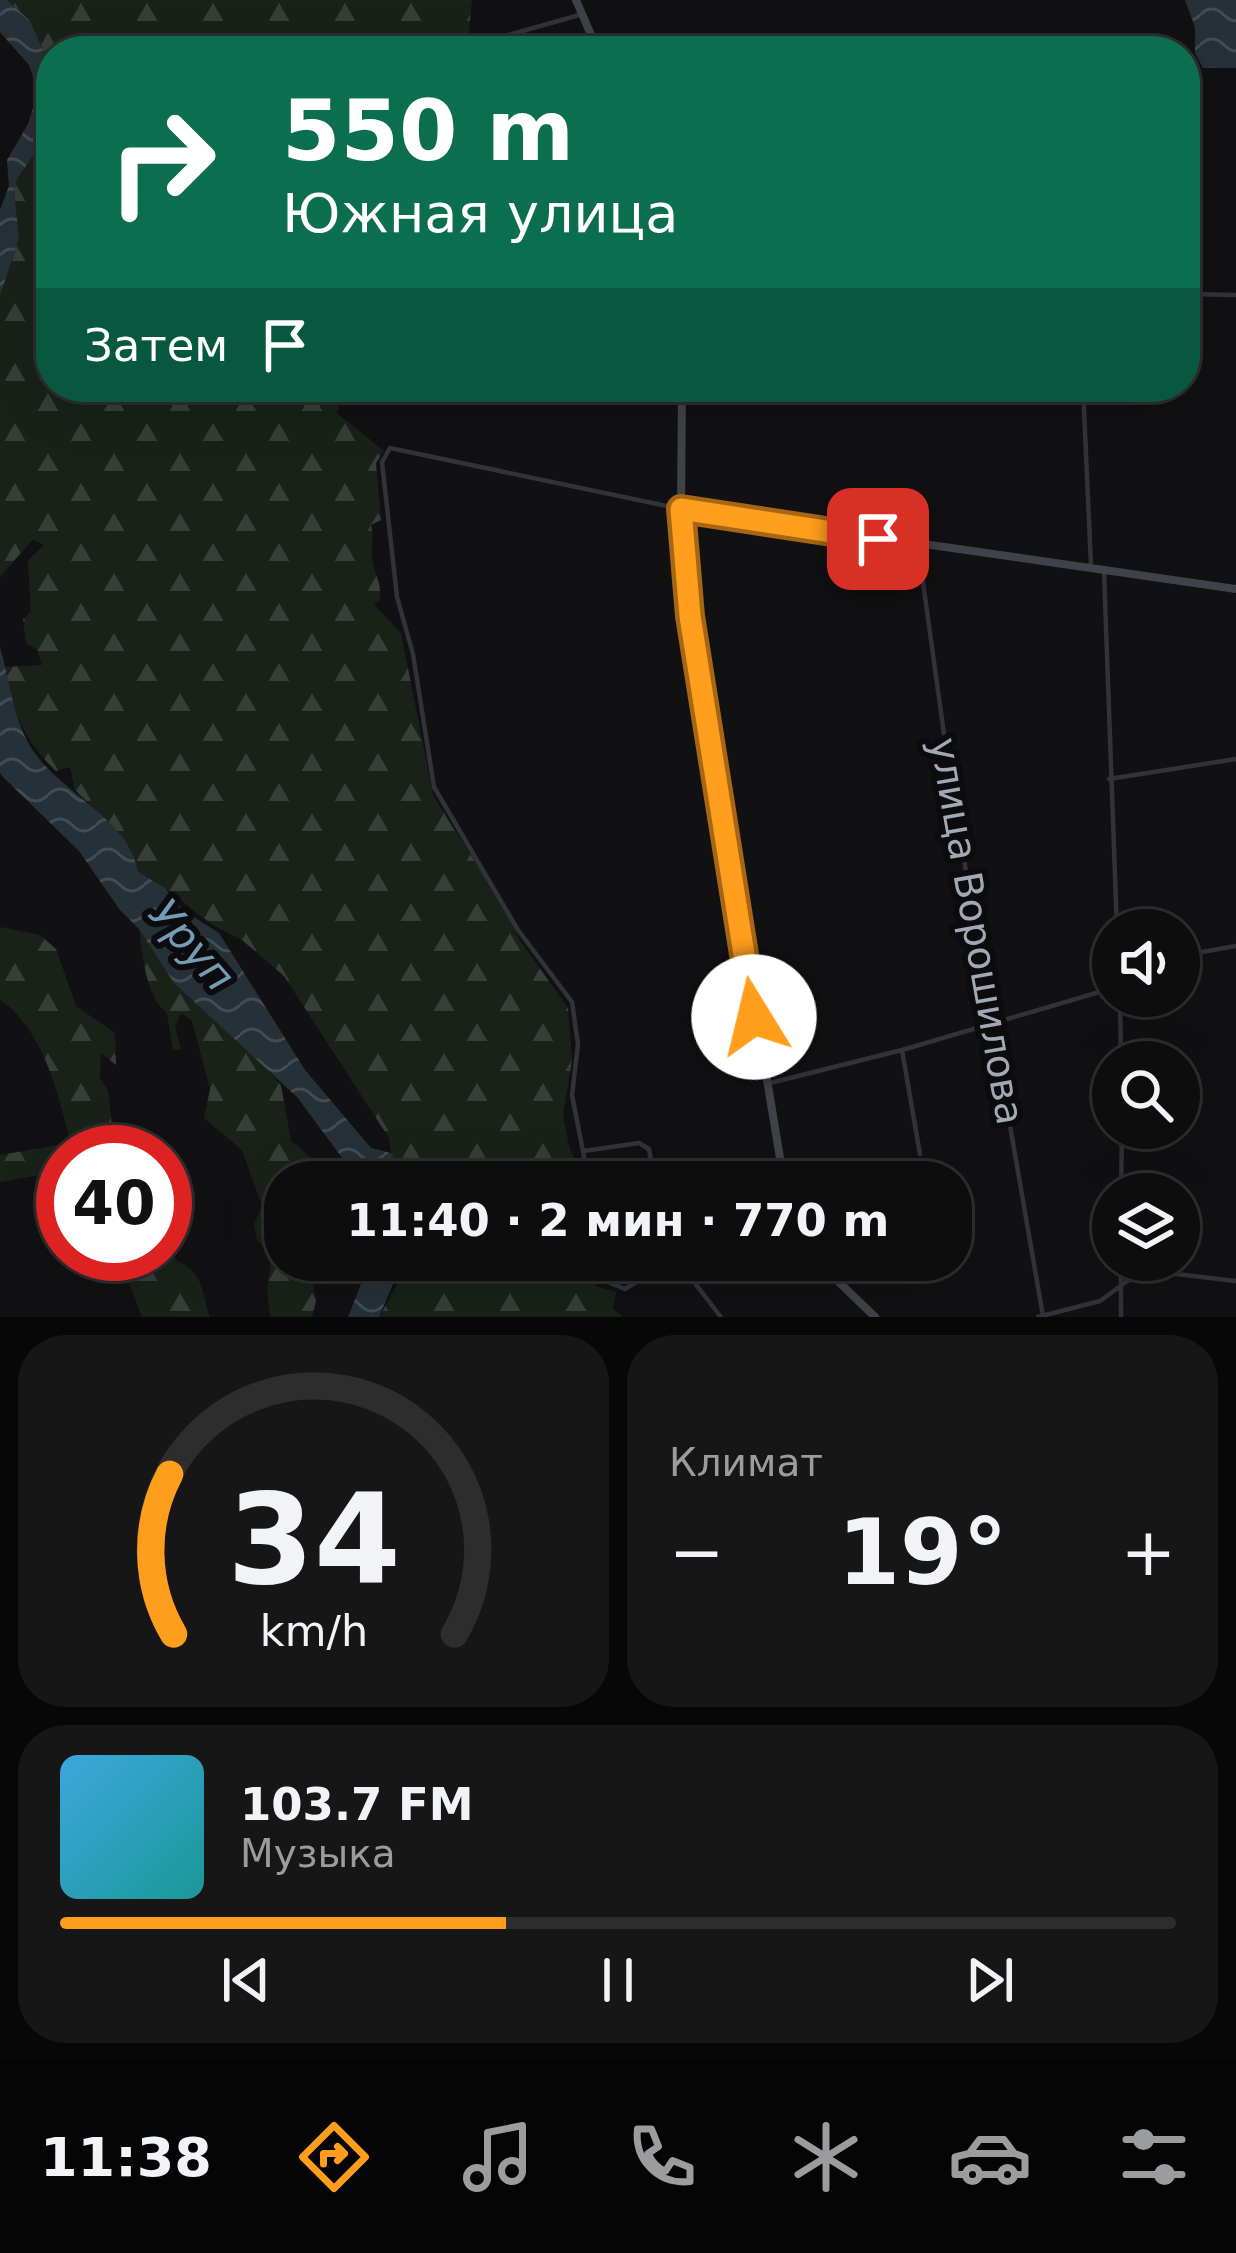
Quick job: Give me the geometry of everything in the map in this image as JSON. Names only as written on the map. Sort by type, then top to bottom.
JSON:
[{"type":"street","points":[[576,0],[592,36]]},
{"type":"street","points":[[505,36],[583,14]]},
{"type":"street","points":[[1200,294],[1236,295]]},
{"type":"street","points":[[682,402],[681,509],[690,616],[780,1161]]},
{"type":"street","points":[[1084,402],[1091,570]]},
{"type":"street","points":[[586,1161],[572,1095],[578,1044],[572,1002],[518,930],[434,787],[395,576],[382,475],[382,462],[390,448],[681,509],[1236,589]]},
{"type":"street","name":"улица Ворошилова","points":[[918,544],[951,785],[1040,1317]]},
{"type":"street","points":[[1104,572],[1116,909]]},
{"type":"street","points":[[1109,779],[1236,760]]},
{"type":"street","points":[[1200,952],[1236,946]]},
{"type":"street","points":[[765,1084],[1092,994]]},
{"type":"street","points":[[902,1050],[920,1154]]},
{"type":"street","points":[[584,1151],[639,1143],[649,1149],[652,1161]]},
{"type":"street","points":[[1040,1317],[1100,1301],[1137,1274],[1236,1281]]},
{"type":"street","points":[[605,1281],[625,1289],[639,1281]]},
{"type":"street","points":[[692,1281],[722,1317]]},
{"type":"street","points":[[838,1281],[875,1317]]},
{"type":"street","points":[[1120,1281],[1121,1317]]},
{"type":"green space","points":[[7,0],[472,0],[468,36],[37,36],[30,21]]},
{"type":"green space","points":[[36,152],[36,402],[340,402],[337,413],[384,451],[376,463],[381,520],[371,525],[380,593],[374,605],[401,633],[433,795],[519,939],[568,1008],[572,1060],[563,1115],[575,1161],[396,1161],[389,1138],[284,976],[242,940],[137,872],[117,831],[75,790],[70,767],[56,771],[21,724],[5,667],[42,665],[37,649],[26,644],[23,619],[31,612],[28,560],[44,545],[33,539],[0,577],[0,296],[19,239],[14,191]]},
{"type":"green space","points":[[0,927],[40,935],[56,949],[76,1006],[115,1033],[116,1065],[101,1053],[100,1079],[108,1090],[112,1125],[66,1125],[39,1046],[0,999]]},
{"type":"green space","points":[[139,929],[174,983],[281,1085],[291,1141],[312,1161],[264,1161],[264,1246],[257,1240],[254,1224],[262,1206],[242,1150],[204,1118],[210,1089],[192,1021],[181,1013],[175,1027],[181,1050],[173,1049],[167,1013],[146,974]]},
{"type":"green space","points":[[36,1149],[36,1176],[0,1182],[0,1155]]},
{"type":"green space","points":[[192,1272],[197,1277],[210,1317],[142,1317],[128,1281],[192,1281]]},
{"type":"green space","points":[[268,1281],[315,1281],[312,1317],[270,1317]]},
{"type":"green space","points":[[399,1281],[594,1281],[595,1286],[616,1292],[613,1308],[623,1317],[379,1317]]},
{"type":"water","points":[[0,0],[7,0],[30,21],[37,36],[36,86],[29,65],[0,32]]},
{"type":"water","points":[[1185,0],[1236,0],[1236,68],[1203,68]]},
{"type":"water","points":[[36,98],[36,152],[14,191],[19,239],[0,296],[0,210],[9,186],[7,160],[28,124]]},
{"type":"water","name":"Уруп","points":[[0,647],[19,722],[42,763],[107,820],[132,853],[138,872],[219,933],[305,1070],[371,1148],[391,1153],[396,1161],[344,1161],[297,1097],[174,983],[79,851],[0,773]]},
{"type":"water","points":[[394,1281],[379,1317],[348,1317],[361,1284]]},
{"type":"route","points":[[754,1017],[690,616],[681,509],[878,539]]}]
